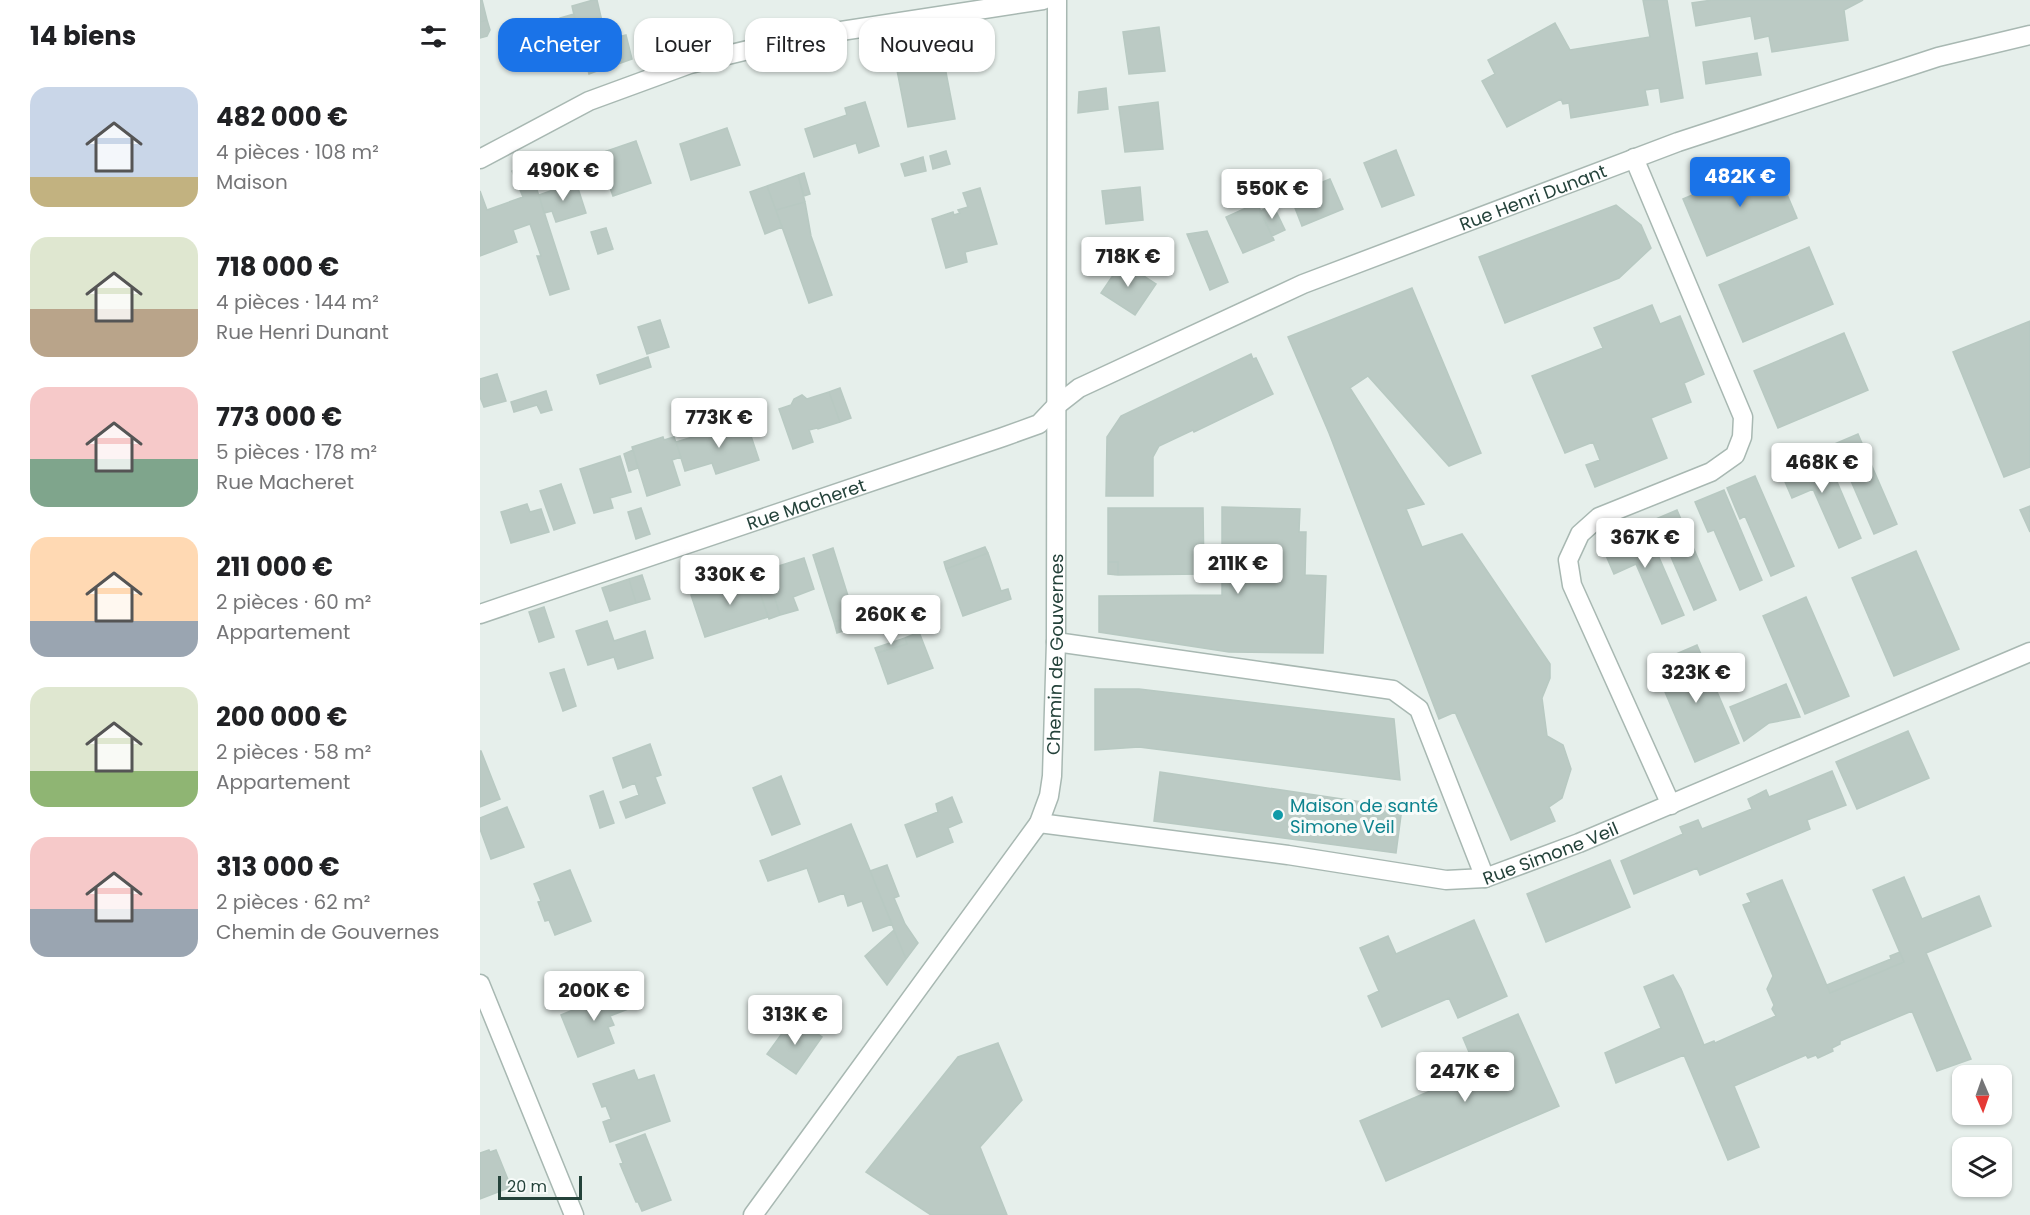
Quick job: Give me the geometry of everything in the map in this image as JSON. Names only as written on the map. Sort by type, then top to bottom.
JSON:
[{"type":"street","points":[[480,159],[589,101],[690,64],[802,37],[1043,0]]},
{"type":"street","name":"Chemin de Gouvernes","points":[[753,1215],[1039,823],[1049,796],[1052,776],[1056,642],[1057,0]]},
{"type":"street","name":"Rue Henri Dunant","points":[[1056,406],[1078,388],[1303,284],[1634,158],[1706,132],[1938,57],[2030,36]]},
{"type":"street","points":[[1634,158],[1743,417],[1742,437],[1735,455],[1711,472],[1599,517],[1580,534],[1568,560],[1572,585],[1671,805]]},
{"type":"street","name":"Rue Macheret","points":[[480,614],[1039,424],[1056,406]]},
{"type":"street","points":[[1056,642],[1394,690],[1419,709],[1485,878]]},
{"type":"street","name":"Rue Simone Veil","points":[[1039,823],[1288,855],[1446,880],[1485,878],[1671,805],[2030,652]]},
{"type":"street","points":[[480,984],[574,1215]]},
{"type":"building","points":[[480,0],[482,0],[487,20],[480,22]]},
{"type":"building","points":[[597,0],[601,17],[575,18],[572,6]]},
{"type":"building","points":[[1643,0],[1667,0],[1683,98],[1661,102],[1659,88],[1645,90],[1648,105],[1571,118],[1569,103],[1563,104],[1561,99],[1507,127],[1482,81],[1495,74],[1488,60],[1555,23],[1570,50],[1650,37]]},
{"type":"building","points":[[1712,0],[1863,0],[1844,10],[1848,40],[1772,52],[1769,36],[1755,39],[1751,16],[1696,26],[1692,3]]},
{"type":"building","points":[[574,14],[575,18],[560,18]]},
{"type":"building","points":[[487,20],[490,30],[487,36],[480,38],[480,22]]},
{"type":"building","points":[[1159,27],[1165,71],[1129,74],[1123,32]]},
{"type":"building","points":[[626,35],[632,59],[622,63],[622,36]]},
{"type":"building","points":[[1757,53],[1761,75],[1706,84],[1703,62]]},
{"type":"building","points":[[897,72],[946,72],[955,119],[908,127]]},
{"type":"building","points":[[1106,88],[1108,109],[1078,113],[1079,92]]},
{"type":"building","points":[[865,102],[879,146],[859,153],[856,143],[814,157],[805,129],[847,115],[845,108]]},
{"type":"building","points":[[1158,102],[1163,149],[1125,152],[1119,107]]},
{"type":"building","points":[[727,128],[740,165],[691,180],[680,144]]},
{"type":"building","points":[[636,141],[651,183],[613,196],[598,154]]},
{"type":"building","points":[[1396,150],[1414,195],[1382,207],[1364,163]]},
{"type":"building","points":[[946,151],[950,164],[933,169],[930,156]]},
{"type":"building","points":[[923,157],[926,171],[905,176],[901,164]]},
{"type":"building","points":[[1773,161],[1797,218],[1707,256],[1683,199]]},
{"type":"building","points":[[528,162],[569,289],[550,295],[537,256],[541,256],[530,224],[513,230],[517,242],[480,256],[480,191],[487,210],[523,197],[512,171]]},
{"type":"building","points":[[804,173],[810,194],[804,196],[798,175]]},
{"type":"building","points":[[798,175],[805,202],[776,210],[767,186]]},
{"type":"building","points":[[1330,179],[1343,209],[1302,226],[1290,195]]},
{"type":"building","points":[[576,182],[586,213],[556,222],[552,211],[544,213],[539,195]]},
{"type":"building","points":[[767,186],[782,227],[765,234],[750,192]]},
{"type":"building","points":[[1140,187],[1143,220],[1106,224],[1102,191]]},
{"type":"building","points":[[980,188],[997,244],[965,252],[967,262],[946,268],[932,219],[953,212],[954,215],[960,213],[958,210],[968,207],[963,193]]},
{"type":"building","points":[[805,202],[811,236],[832,295],[809,303],[776,210]]},
{"type":"building","points":[[1257,203],[1274,240],[1243,253],[1226,217]]},
{"type":"building","points":[[1273,205],[1285,230],[1272,236],[1260,211]]},
{"type":"building","points":[[1616,205],[1641,225],[1651,248],[1619,278],[1505,323],[1479,257]]},
{"type":"building","points":[[606,228],[613,249],[598,254],[591,232]]},
{"type":"building","points":[[1207,231],[1228,282],[1210,290],[1187,234]]},
{"type":"building","points":[[1809,247],[1833,304],[1743,342],[1719,285]]},
{"type":"building","points":[[1122,262],[1156,284],[1135,315],[1101,293]]},
{"type":"building","points":[[1412,288],[1481,453],[1449,466],[1368,376],[1350,388],[1424,504],[1406,509],[1422,547],[1462,534],[1550,664],[1550,678],[1542,698],[1547,736],[1563,745],[1571,769],[1562,798],[1549,807],[1555,821],[1511,840],[1455,712],[1439,719],[1329,433],[1288,337]]},
{"type":"building","points":[[1652,305],[1660,324],[1680,316],[1704,374],[1684,383],[1691,402],[1651,418],[1667,458],[1595,487],[1586,465],[1600,460],[1593,442],[1565,453],[1532,376],[1603,348],[1594,328]]},
{"type":"building","points":[[660,320],[669,347],[647,354],[638,327]]},
{"type":"building","points":[[2030,321],[2030,467],[2004,477],[1953,352]]},
{"type":"building","points":[[1844,333],[1868,390],[1778,428],[1754,371]]},
{"type":"building","points":[[1251,354],[1253,359],[1256,358],[1273,394],[1159,446],[1153,457],[1153,496],[1106,496],[1107,437],[1121,416]]},
{"type":"building","points":[[648,357],[651,367],[600,384],[597,375]]},
{"type":"building","points":[[497,374],[506,401],[484,407],[480,397],[480,379]]},
{"type":"building","points":[[840,388],[851,418],[840,422],[829,392]]},
{"type":"building","points":[[546,391],[552,410],[541,413],[537,405],[514,412],[511,402]]},
{"type":"building","points":[[829,392],[840,422],[809,430],[813,442],[793,449],[779,409],[791,405],[794,399],[802,395],[807,399]]},
{"type":"building","points":[[739,404],[745,421],[705,433],[699,416]]},
{"type":"building","points":[[746,421],[759,460],[716,474],[712,463],[685,471],[676,442]]},
{"type":"building","points":[[1858,434],[1897,524],[1874,534],[1848,474],[1843,476],[1830,446]]},
{"type":"building","points":[[663,437],[664,440],[674,437],[681,457],[672,460],[680,485],[647,496],[632,447]]},
{"type":"building","points":[[1823,449],[1861,538],[1839,548],[1813,489],[1792,498],[1779,468]]},
{"type":"building","points":[[633,450],[638,468],[629,471],[624,454]]},
{"type":"building","points":[[620,456],[631,492],[610,498],[613,508],[594,513],[580,469]]},
{"type":"building","points":[[1755,476],[1794,566],[1771,576],[1745,516],[1740,519],[1727,488]]},
{"type":"building","points":[[561,484],[575,523],[554,530],[540,491]]},
{"type":"building","points":[[1724,490],[1762,580],[1740,590],[1714,530],[1708,532],[1695,502]]},
{"type":"building","points":[[527,504],[530,512],[541,509],[549,532],[511,543],[501,512]]},
{"type":"building","points":[[2030,506],[2030,532],[2020,510]]},
{"type":"building","points":[[1222,507],[1300,509],[1299,532],[1306,532],[1305,575],[1326,576],[1323,653],[1229,652],[1099,632],[1099,596],[1222,595]]},
{"type":"building","points":[[641,508],[650,534],[636,539],[628,512]]},
{"type":"building","points":[[1108,508],[1203,508],[1204,574],[1118,575],[1118,562],[1108,562]]},
{"type":"building","points":[[1677,510],[1716,600],[1694,610],[1668,550],[1662,552],[1649,522]]},
{"type":"building","points":[[1645,525],[1684,615],[1662,624],[1636,564],[1614,574],[1601,544]]},
{"type":"building","points":[[985,547],[988,553],[946,569],[944,562]]},
{"type":"building","points":[[833,548],[854,615],[834,622],[813,555]]},
{"type":"building","points":[[1916,551],[1959,649],[1894,676],[1852,578]]},
{"type":"building","points":[[988,553],[1001,591],[1008,589],[1011,599],[963,616],[946,569]]},
{"type":"building","points":[[804,558],[814,589],[793,597],[798,610],[780,615],[766,570]]},
{"type":"building","points":[[1108,562],[1118,562],[1118,575],[1108,574]]},
{"type":"building","points":[[766,570],[780,615],[769,619],[754,575]]},
{"type":"building","points":[[642,575],[650,599],[636,603],[629,579]]},
{"type":"building","points":[[754,575],[768,617],[705,637],[691,595]]},
{"type":"building","points":[[629,579],[636,603],[610,611],[602,588]]},
{"type":"building","points":[[1806,597],[1849,696],[1805,714],[1763,616]]},
{"type":"building","points":[[544,607],[554,637],[539,642],[529,612]]},
{"type":"building","points":[[846,618],[849,629],[837,633],[834,622]]},
{"type":"building","points":[[607,621],[614,641],[645,631],[653,658],[618,669],[614,657],[588,665],[576,631]]},
{"type":"building","points":[[919,632],[933,668],[888,684],[877,653],[907,644],[905,638]]},
{"type":"building","points":[[905,638],[907,644],[877,653],[875,648]]},
{"type":"building","points":[[1697,645],[1739,743],[1695,762],[1653,664]]},
{"type":"building","points":[[564,669],[576,706],[563,711],[550,673]]},
{"type":"building","points":[[1786,684],[1800,717],[1769,723],[1744,741],[1730,707]]},
{"type":"building","points":[[1095,689],[1139,689],[1394,719],[1400,780],[1139,747],[1095,750]]},
{"type":"building","points":[[1908,731],[1929,778],[1857,809],[1836,762]]},
{"type":"building","points":[[650,744],[661,775],[655,777],[665,803],[626,818],[620,802],[639,795],[635,783],[623,788],[613,758]]},
{"type":"building","points":[[480,751],[500,799],[480,807]]},
{"type":"building","points":[[1832,771],[1846,805],[1807,820],[1810,829],[1700,875],[1697,868],[1634,894],[1621,861],[1683,834],[1680,827],[1698,820],[1702,829],[1752,809],[1748,799],[1766,790],[1769,797]]},
{"type":"building","name":"Maison de santé Simone Veil","points":[[1160,772],[1402,808],[1396,853],[1154,821]]},
{"type":"building","points":[[781,776],[800,824],[772,835],[753,788]]},
{"type":"building","points":[[603,791],[614,823],[600,828],[590,796]]},
{"type":"building","points":[[952,797],[962,822],[948,828],[953,842],[917,857],[905,825],[938,812],[936,804]]},
{"type":"building","points":[[507,807],[524,847],[491,859],[480,829],[480,818]]},
{"type":"building","points":[[851,824],[892,924],[873,931],[862,901],[848,906],[844,893],[819,902],[807,868],[768,881],[760,861]]},
{"type":"building","points":[[1610,860],[1630,907],[1546,942],[1527,894]]},
{"type":"building","points":[[887,865],[899,896],[894,898],[905,924],[918,943],[906,959],[870,871]]},
{"type":"building","points":[[570,870],[591,921],[555,935],[549,920],[545,921],[538,902],[541,901],[534,884]]},
{"type":"building","points":[[1904,877],[1922,919],[1979,896],[1991,926],[1926,953],[1971,1059],[1937,1071],[1912,1011],[1840,1041],[1840,1044],[1832,1048],[1833,1051],[1818,1058],[1816,1055],[1808,1058],[1806,1055],[1734,1086],[1759,1147],[1728,1160],[1684,1055],[1616,1083],[1605,1053],[1661,1028],[1644,987],[1673,975],[1704,1045],[1714,1041],[1715,1043],[1776,1016],[1767,989],[1773,976],[1743,905],[1751,902],[1747,894],[1782,880],[1830,993],[1904,962],[1873,890]]},
{"type":"building","points":[[1474,920],[1507,996],[1458,1018],[1449,998],[1382,1027],[1368,996],[1379,991],[1360,948],[1388,936],[1396,954]]},
{"type":"building","points":[[894,930],[906,959],[887,985],[865,956]]},
{"type":"building","points":[[1900,952],[1904,962],[1830,993],[1827,985],[1891,959],[1890,956]]},
{"type":"building","points":[[619,986],[628,1009],[610,1016],[614,1025],[608,1027],[614,1043],[578,1057],[561,1015],[597,1000],[595,995]]},
{"type":"building","points":[[1518,1014],[1559,1106],[1386,1181],[1360,1121],[1477,1071],[1463,1038]]},
{"type":"building","points":[[794,1017],[822,1037],[796,1074],[767,1054]]},
{"type":"building","points":[[998,1043],[1022,1100],[980,1147],[1007,1215],[931,1215],[866,1172],[958,1057]]},
{"type":"building","points":[[634,1070],[638,1080],[654,1075],[670,1121],[610,1142],[603,1122],[611,1119],[606,1106],[602,1107],[593,1084]]},
{"type":"building","points":[[645,1134],[671,1200],[642,1211],[620,1164],[623,1163],[616,1145]]},
{"type":"building","points":[[489,1150],[490,1152],[496,1150],[511,1187],[480,1199],[480,1153]]},
{"type":"place","name":"Maison de santé Simone Veil","points":[[1278,815]]}]
